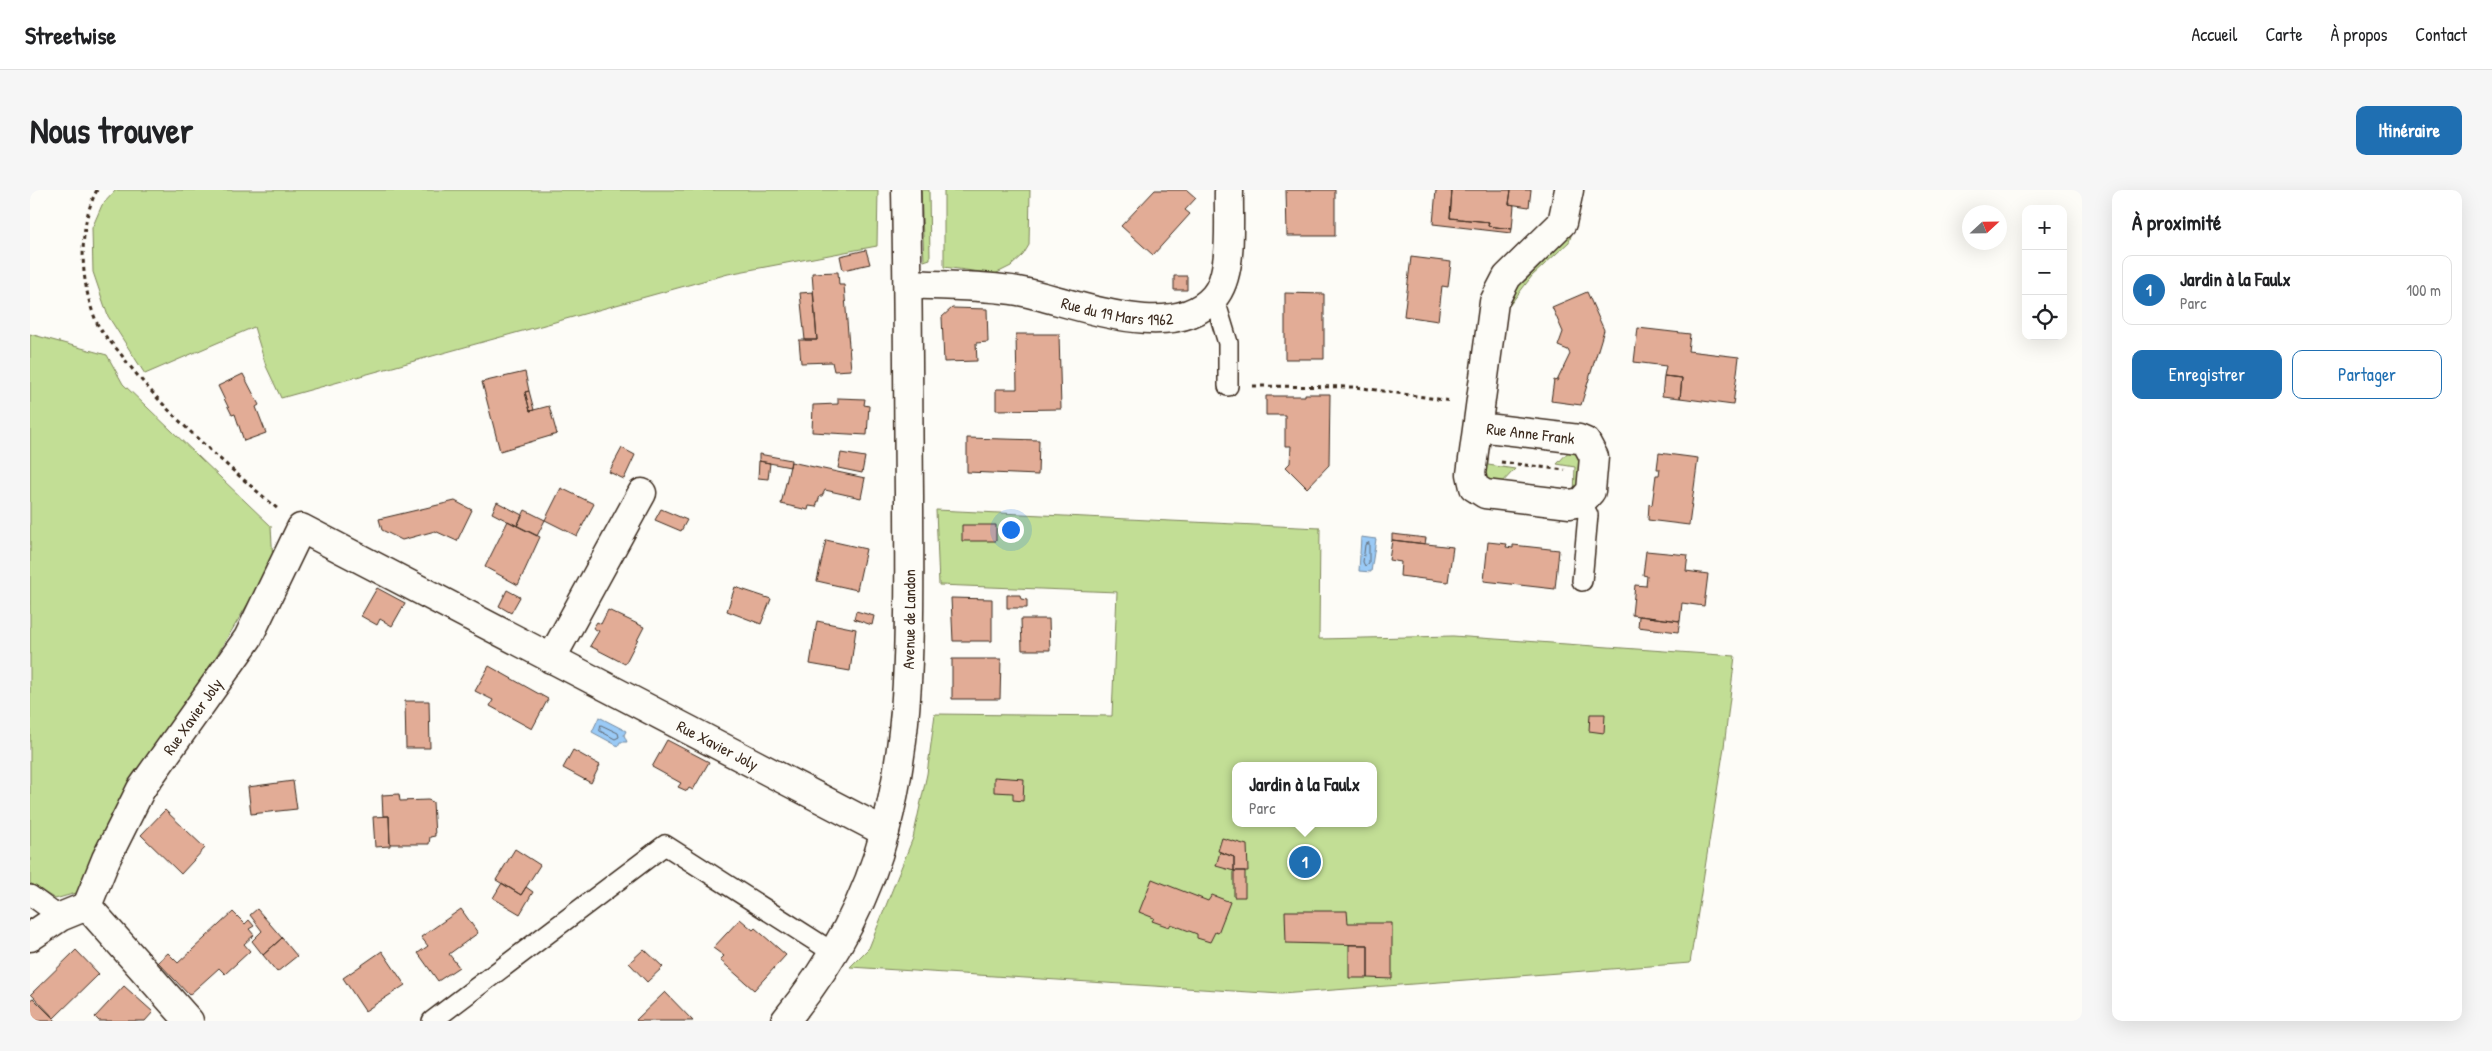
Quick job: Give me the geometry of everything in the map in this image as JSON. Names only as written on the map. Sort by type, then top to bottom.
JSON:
[{"type":"street","name":"Avenue de Landon","points":[[785,1021],[807,994],[834,953],[870,877],[885,832],[898,772],[905,713],[907,663],[908,284],[906,190]]},
{"type":"street","points":[[1214,297],[1223,280],[1228,260],[1229,190]]},
{"type":"street","name":"Rue Anne Frank","points":[[1485,421],[1586,442],[1594,457],[1591,491],[1575,503],[1485,494],[1474,487],[1471,474],[1485,421],[1494,302],[1498,292],[1512,271],[1562,223],[1569,190]]},
{"type":"street","name":"Rue du 19 Mars 1962","points":[[908,284],[1004,289],[1029,293],[1106,314],[1146,319],[1175,318],[1187,314],[1214,297]]},
{"type":"street","points":[[551,659],[642,493]]},
{"type":"street","name":"Rue Xavier Joly","points":[[87,906],[106,859],[141,789],[248,638],[301,528],[885,832]]},
{"type":"street","points":[[30,937],[60,917],[87,906],[190,1021]]},
{"type":"lane","points":[[1214,297],[1228,343],[1228,386]]},
{"type":"lane","points":[[1575,503],[1588,516],[1582,581]]},
{"type":"lane","points":[[432,1021],[665,845],[834,953]]},
{"type":"lane","points":[[30,896],[60,917]]},
{"type":"path","points":[[97,190],[89,204],[82,243],[87,286],[97,324],[146,388],[245,481],[301,528]]},
{"type":"path","points":[[1228,386],[1356,387],[1485,421],[1490,461],[1573,471],[1575,503]]},
{"type":"green space","points":[[116,190],[878,190],[877,246],[728,274],[281,398],[266,366],[254,327],[145,374],[108,316],[93,272],[92,228],[102,205]]},
{"type":"green space","points":[[921,190],[929,190],[930,259],[924,261]]},
{"type":"green space","points":[[944,190],[1030,190],[1029,245],[1023,255],[1011,266],[995,274],[944,267]]},
{"type":"green space","points":[[1576,220],[1569,242],[1532,276],[1509,306],[1504,308],[1509,294]]},
{"type":"green space","points":[[30,334],[107,355],[123,384],[271,526],[273,562],[109,834],[87,890],[55,899],[30,883]]},
{"type":"green space","points":[[1489,439],[1488,465],[1515,469],[1499,486],[1488,485],[1481,474]]},
{"type":"green space","points":[[1572,448],[1581,456],[1580,486],[1574,496],[1575,467],[1557,464]]},
{"type":"green space","points":[[936,510],[1320,528],[1319,639],[1453,636],[1735,656],[1724,747],[1690,963],[1281,994],[850,967],[869,948],[913,838],[927,774],[935,714],[1112,716],[1117,592],[939,585]]},
{"type":"water","points":[[1361,537],[1376,539],[1371,572],[1359,571]]},
{"type":"water","points":[[599,717],[626,731],[624,735],[627,742],[620,742],[618,746],[592,732]]},
{"type":"building","points":[[1155,190],[1187,190],[1196,198],[1185,210],[1190,214],[1153,255],[1121,226]]},
{"type":"building","points":[[1286,190],[1335,190],[1335,236],[1287,236]]},
{"type":"building","points":[[1436,190],[1452,191],[1450,218],[1489,222],[1488,226],[1512,229],[1511,233],[1433,224]]},
{"type":"building","points":[[1443,190],[1511,190],[1509,204],[1514,205],[1512,229],[1488,226],[1489,222],[1450,218],[1452,191]]},
{"type":"building","points":[[1511,190],[1531,190],[1529,207],[1509,204]]},
{"type":"building","points":[[866,250],[870,264],[843,270],[840,256]]},
{"type":"building","points":[[1411,257],[1451,262],[1448,287],[1442,286],[1438,321],[1404,316]]},
{"type":"building","points":[[838,272],[839,285],[844,285],[851,370],[834,371],[832,362],[801,363],[799,340],[817,340],[812,273]]},
{"type":"building","points":[[1174,276],[1187,276],[1187,290],[1174,290]]},
{"type":"building","points":[[813,292],[817,340],[805,340],[800,293]]},
{"type":"building","points":[[1587,292],[1604,330],[1581,405],[1551,401],[1554,380],[1557,381],[1570,354],[1568,350],[1558,346],[1563,332],[1552,307]]},
{"type":"building","points":[[1285,293],[1324,294],[1324,359],[1285,359]]},
{"type":"building","points":[[952,308],[987,309],[988,342],[976,343],[977,361],[944,362],[942,317]]},
{"type":"building","points":[[1638,328],[1690,334],[1688,351],[1739,357],[1733,405],[1680,398],[1682,378],[1664,376],[1666,366],[1634,362]]},
{"type":"building","points":[[1016,334],[1059,334],[1061,409],[996,410],[996,389],[1017,389]]},
{"type":"building","points":[[525,372],[529,391],[525,392],[530,411],[549,406],[557,434],[500,451],[482,382]]},
{"type":"building","points":[[243,374],[259,405],[256,407],[266,433],[244,441],[235,414],[232,415],[218,386]]},
{"type":"building","points":[[1664,376],[1682,378],[1680,398],[1662,396]]},
{"type":"building","points":[[529,391],[534,410],[530,411],[525,392]]},
{"type":"building","points":[[1305,394],[1330,394],[1329,465],[1307,488],[1286,467],[1290,463],[1291,446],[1285,446],[1285,415],[1266,415],[1266,396],[1305,396]]},
{"type":"building","points":[[838,398],[865,399],[864,405],[869,406],[867,435],[812,432],[813,405],[838,404]]},
{"type":"building","points":[[967,438],[1039,440],[1038,475],[967,472]]},
{"type":"building","points":[[622,448],[635,455],[624,479],[609,472]]},
{"type":"building","points":[[841,453],[865,457],[862,473],[838,468]]},
{"type":"building","points":[[1659,453],[1698,458],[1689,525],[1648,520],[1649,504],[1652,505],[1656,475],[1659,475],[1660,469],[1657,469]]},
{"type":"building","points":[[759,454],[791,460],[790,467],[759,461]]},
{"type":"building","points":[[759,461],[770,463],[768,479],[758,478]]},
{"type":"building","points":[[791,462],[865,478],[861,498],[825,490],[822,496],[820,496],[816,507],[809,506],[808,510],[781,504]]},
{"type":"building","points":[[561,488],[594,504],[577,536],[545,520]]},
{"type":"building","points":[[455,501],[472,510],[457,541],[435,531],[402,540],[382,530],[379,519]]},
{"type":"building","points":[[497,502],[522,515],[517,526],[492,513]]},
{"type":"building","points":[[661,509],[687,520],[681,531],[655,520]]},
{"type":"building","points":[[525,510],[545,520],[537,536],[517,526]]},
{"type":"building","points":[[508,521],[540,537],[518,585],[485,567]]},
{"type":"building","points":[[962,525],[996,525],[996,541],[962,541]]},
{"type":"building","points":[[1392,534],[1426,538],[1425,544],[1392,540]]},
{"type":"building","points":[[826,540],[866,549],[857,590],[817,581]]},
{"type":"building","points":[[1392,540],[1453,547],[1448,582],[1400,576],[1401,562],[1389,560]]},
{"type":"building","points":[[1488,542],[1507,544],[1506,547],[1513,548],[1513,545],[1559,550],[1555,589],[1484,581]]},
{"type":"building","points":[[1646,551],[1688,555],[1686,571],[1708,574],[1704,606],[1682,603],[1680,621],[1632,615],[1635,585],[1646,586],[1647,576],[1643,575]]},
{"type":"building","points":[[735,587],[771,599],[761,624],[727,611]]},
{"type":"building","points":[[377,588],[405,603],[392,626],[380,619],[377,625],[361,616]]},
{"type":"building","points":[[507,590],[520,597],[511,613],[499,606]]},
{"type":"building","points":[[1007,595],[1020,595],[1021,599],[1027,600],[1027,608],[1007,608]]},
{"type":"building","points":[[951,598],[992,599],[992,641],[953,641]]},
{"type":"building","points":[[608,610],[644,627],[625,664],[590,646],[599,631],[593,628],[597,622],[601,624]]},
{"type":"building","points":[[856,611],[874,616],[872,625],[854,619]]},
{"type":"building","points":[[1639,616],[1680,621],[1678,632],[1638,627]]},
{"type":"building","points":[[1021,619],[1049,619],[1050,650],[1022,650]]},
{"type":"building","points":[[817,621],[856,629],[850,671],[810,664]]},
{"type":"building","points":[[952,659],[1001,659],[1000,699],[952,699]]},
{"type":"building","points":[[489,666],[548,699],[532,729],[490,706],[493,700],[475,691]]},
{"type":"building","points":[[405,701],[429,701],[430,748],[406,748]]},
{"type":"building","points":[[1590,714],[1605,714],[1604,733],[1589,731]]},
{"type":"building","points":[[667,740],[709,762],[693,790],[689,788],[687,791],[678,787],[681,783],[652,767]]},
{"type":"building","points":[[573,750],[600,765],[591,783],[563,768]]},
{"type":"building","points":[[994,777],[1024,779],[1023,801],[1013,800],[1013,793],[994,792]]},
{"type":"building","points":[[293,781],[297,809],[251,814],[248,787]]},
{"type":"building","points":[[399,794],[400,801],[428,800],[433,802],[435,836],[430,837],[429,844],[390,844],[389,816],[383,816],[382,795]]},
{"type":"building","points":[[165,810],[205,848],[181,874],[141,835]]},
{"type":"building","points":[[389,816],[390,846],[375,847],[373,817]]},
{"type":"building","points":[[1222,838],[1247,845],[1248,871],[1234,871],[1234,857],[1218,851]]},
{"type":"building","points":[[515,849],[540,865],[521,895],[496,880]]},
{"type":"building","points":[[1220,852],[1234,857],[1234,871],[1216,866]]},
{"type":"building","points":[[1234,871],[1245,871],[1245,897],[1234,897]]},
{"type":"building","points":[[1152,879],[1208,901],[1212,895],[1230,902],[1218,933],[1215,932],[1210,942],[1197,938],[1197,934],[1171,924],[1169,927],[1152,921],[1154,918],[1139,912]]},
{"type":"building","points":[[502,883],[521,895],[526,887],[533,892],[520,914],[493,898]]},
{"type":"building","points":[[257,909],[282,938],[263,955],[252,941],[262,931],[250,915]]},
{"type":"building","points":[[461,909],[478,933],[449,954],[459,967],[438,981],[418,953],[428,946],[421,937]]},
{"type":"building","points":[[1285,911],[1347,911],[1348,923],[1392,923],[1392,979],[1368,978],[1368,945],[1286,943]]},
{"type":"building","points":[[233,912],[245,924],[249,920],[254,926],[249,929],[254,935],[244,944],[250,951],[225,974],[219,968],[189,995],[158,962],[168,953],[178,963]]},
{"type":"building","points":[[740,919],[753,930],[755,928],[786,955],[754,990],[720,960],[724,956],[713,948]]},
{"type":"building","points":[[282,938],[297,956],[277,972],[263,955]]},
{"type":"building","points":[[1349,945],[1368,945],[1368,978],[1349,978]]},
{"type":"building","points":[[644,949],[663,967],[647,982],[629,963]]},
{"type":"building","points":[[76,950],[99,974],[54,1018],[31,994]]},
{"type":"building","points":[[382,951],[405,985],[365,1011],[343,978]]},
{"type":"building","points":[[124,986],[153,1012],[145,1021],[99,1021],[95,1017]]},
{"type":"building","points":[[665,992],[693,1021],[636,1020]]},
{"type":"building","points":[[33,998],[56,1021],[30,1021],[30,1000]]},
{"type":"place","name":"Jardin à la Faulx","points":[[1305,862]]}]
